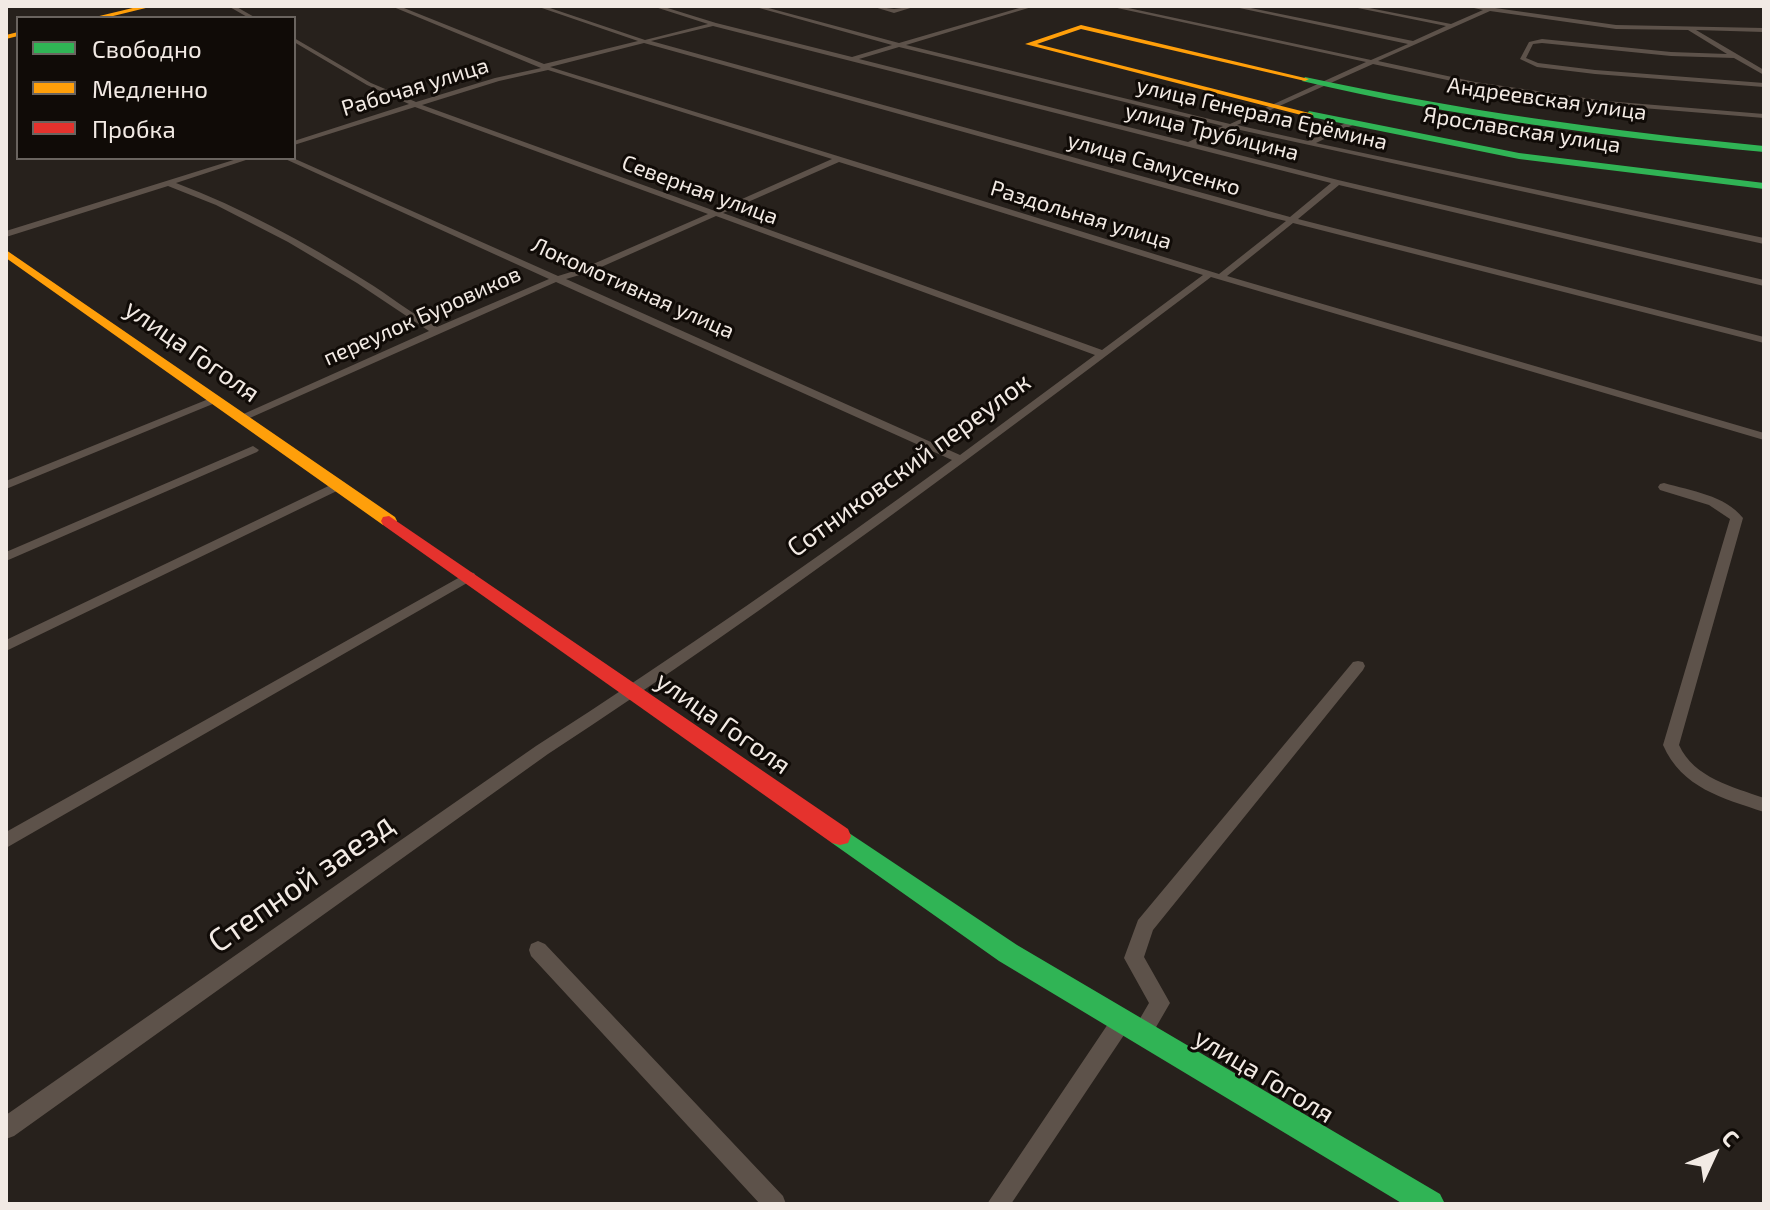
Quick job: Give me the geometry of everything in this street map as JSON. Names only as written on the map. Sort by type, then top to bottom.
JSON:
[{"type":"street","points":[[104,16],[151,6]]},
{"type":"street","points":[[231,6],[249,16]]},
{"type":"street","name":"Раздольная улица","points":[[394,6],[546,67],[1215,276],[1764,437]]},
{"type":"street","name":"улица Самусенко","points":[[539,6],[643,41],[1290,220],[1764,340]]},
{"type":"street","name":"улица Трубицина","points":[[655,6],[714,24],[1188,145],[1764,283]]},
{"type":"street","name":"улица Генерала Ерёмина","points":[[755,6],[895,46],[1308,144],[1764,241]]},
{"type":"street","points":[[874,6],[894,11],[914,6]]},
{"type":"street","points":[[851,59],[1032,6]]},
{"type":"street","points":[[1111,6],[1371,64],[1539,94],[1764,116]]},
{"type":"street","points":[[1233,6],[1414,43]]},
{"type":"street","points":[[1351,6],[1452,26]]},
{"type":"street","points":[[1468,6],[1616,27],[1764,30]]},
{"type":"street","points":[[1188,145],[1496,6]]},
{"type":"street","points":[[1628,6],[1698,6]]},
{"type":"street","name":"Рабочая улица","points":[[296,142],[497,79],[714,24]]},
{"type":"street","name":"Андреевская улица","points":[[1276,106],[1029,44],[1081,27],[1385,98],[1535,125],[1764,149]]},
{"type":"street","points":[[1691,30],[1764,73]]},
{"type":"street","name":"Северная улица","points":[[296,41],[369,84],[416,105],[1103,354]]},
{"type":"street","points":[[1735,56],[1671,54],[1542,41],[1531,43],[1523,59],[1537,65],[1595,72],[1764,85]]},
{"type":"street","name":"Ярославская улица","points":[[1276,106],[1564,163],[1764,186]]},
{"type":"street","points":[[1308,144],[1350,123]]},
{"type":"street","name":"переулок Буровиков","points":[[243,418],[437,331],[560,278],[587,270],[839,159]]},
{"type":"street","points":[[6,234],[242,160]]},
{"type":"street","name":"Локомотивная улица","points":[[292,160],[961,460]]},
{"type":"street","name":"Сотниковский переулок","points":[[634,692],[961,460],[1103,354],[1215,276],[1256,252],[1337,182]]},
{"type":"street","points":[[169,183],[201,194],[267,228],[346,272],[437,331]]},
{"type":"street","name":"улица Гоголя","points":[[6,253],[1008,953],[1430,1204]]},
{"type":"street","points":[[6,485],[216,399]]},
{"type":"street","points":[[6,557],[253,450]]},
{"type":"street","points":[[6,646],[339,485]]},
{"type":"street","points":[[1664,487],[1720,506],[1737,518],[1671,745],[1675,758],[1707,782],[1764,805]]},
{"type":"street","points":[[6,841],[469,576]]},
{"type":"street","points":[[1141,1034],[1160,1003],[1134,958],[1145,926],[1358,666]]},
{"type":"street","name":"Степной заезд","points":[[6,1128],[542,750],[634,692]]},
{"type":"street","points":[[538,950],[775,1204]]},
{"type":"street","points":[[998,1204],[1121,1022]]},
{"type":"traffic: fast","points":[[1305,79],[1419,103],[1533,122],[1764,149]]},
{"type":"traffic: fast","points":[[1309,114],[1519,156],[1764,186]]},
{"type":"traffic: fast","points":[[840,836],[1008,953],[1430,1204]]},
{"type":"traffic: slow","points":[[104,16],[151,6]]},
{"type":"traffic: slow","points":[[1305,79],[1081,27],[1029,44],[1309,114]]},
{"type":"traffic: slow","points":[[6,37],[16,34]]},
{"type":"traffic: slow","points":[[6,253],[389,521]]},
{"type":"traffic: jam","points":[[389,521],[840,836]]}]
